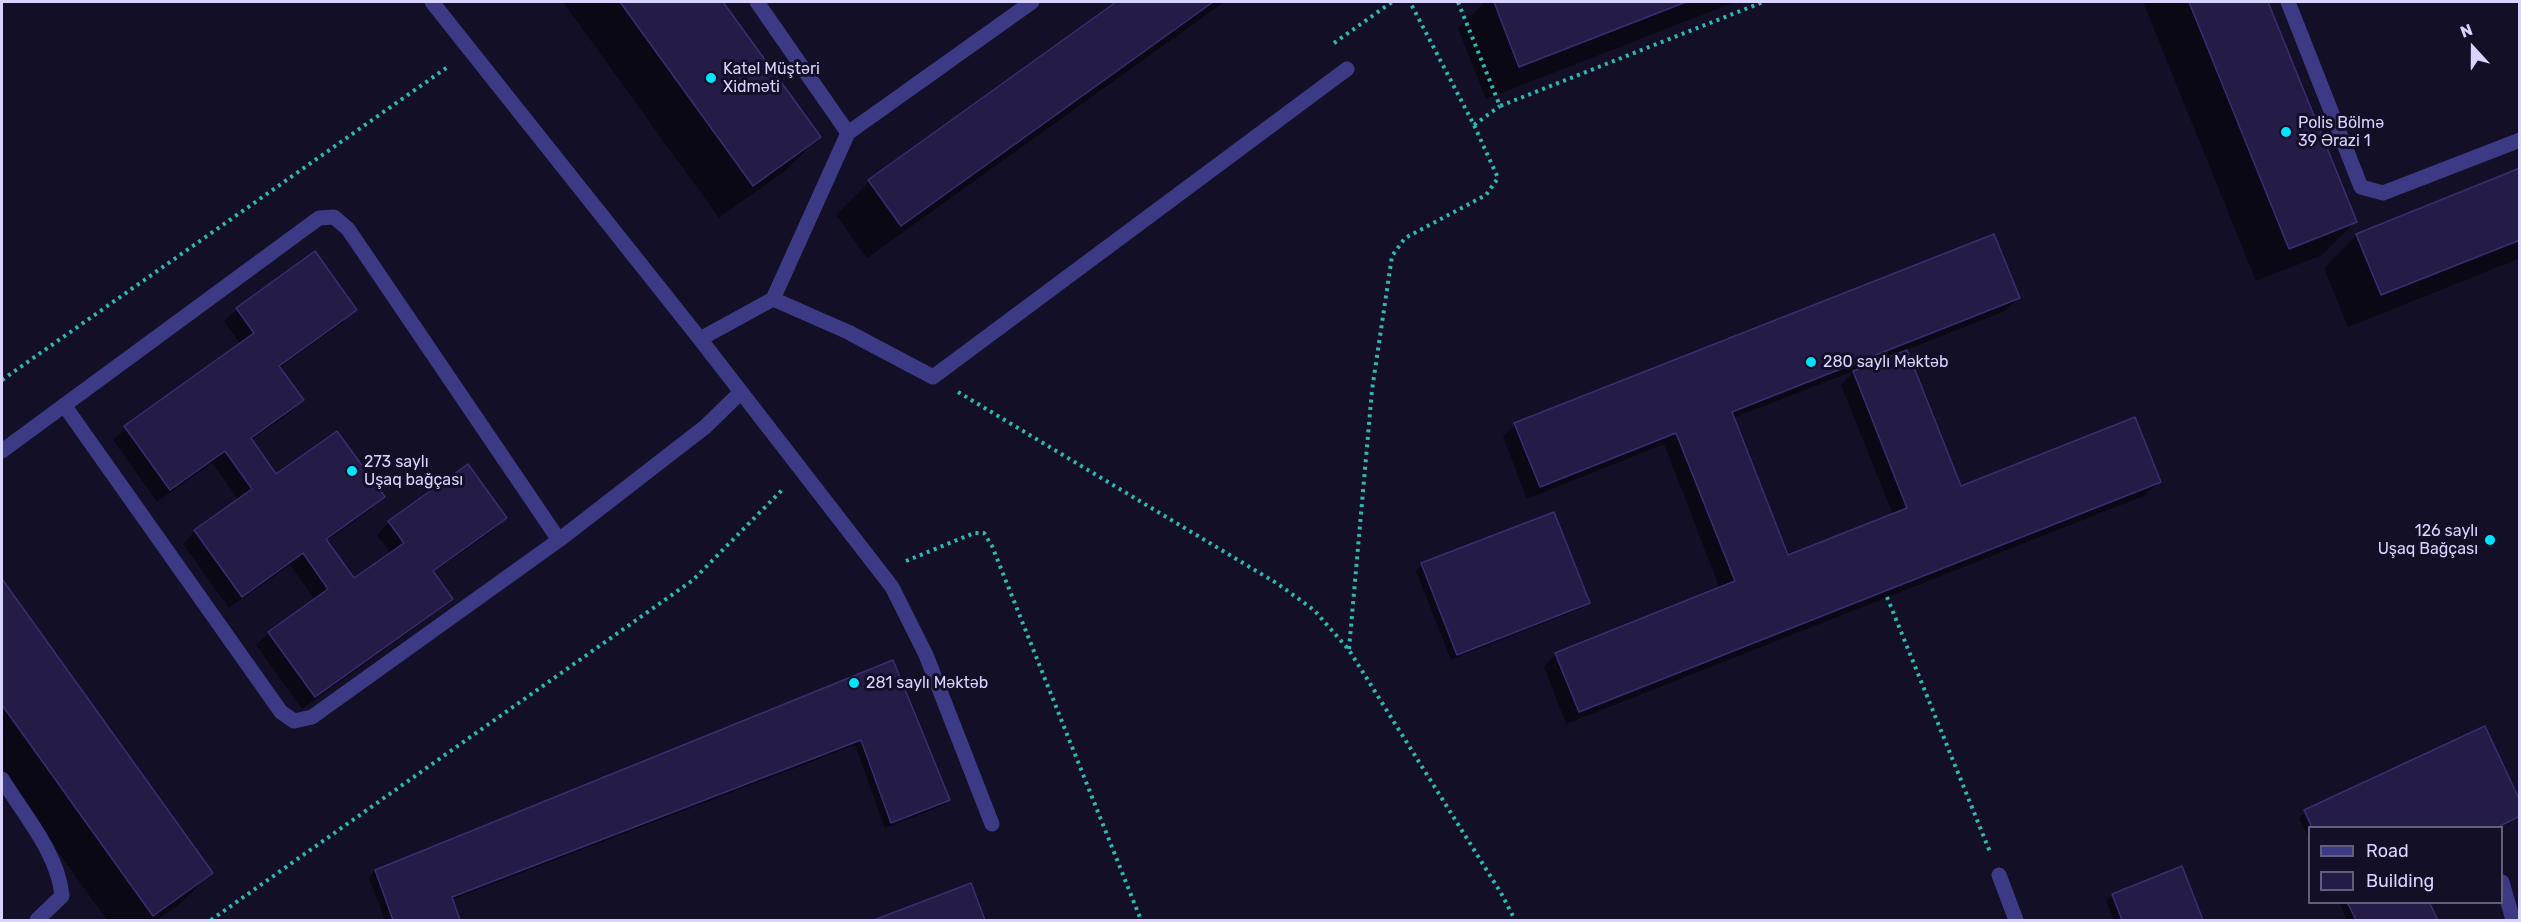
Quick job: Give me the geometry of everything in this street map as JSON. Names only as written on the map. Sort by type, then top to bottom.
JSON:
[{"type":"lane","points":[[432,2],[700,339],[892,587],[926,655],[992,824]]},
{"type":"lane","points":[[757,2],[848,133]]},
{"type":"lane","points":[[700,339],[773,299],[848,133],[1032,2]]},
{"type":"lane","points":[[2288,2],[2361,187],[2383,193],[2520,140]]},
{"type":"lane","points":[[773,299],[848,332],[933,376],[1347,69]]},
{"type":"lane","points":[[2,451],[319,218],[334,217],[348,229],[559,540]]},
{"type":"lane","points":[[64,405],[280,712],[294,721],[312,717],[559,540],[705,427],[741,392]]},
{"type":"lane","points":[[2,779],[50,856],[60,878],[62,896],[37,921]]},
{"type":"lane","points":[[1999,875],[2016,921]]},
{"type":"lane","points":[[2503,886],[2513,921]]},
{"type":"path","points":[[1349,650],[1372,390],[1392,256],[1405,238],[1486,195],[1498,178],[1474,125],[1410,2]]},
{"type":"path","points":[[1458,2],[1500,106]]},
{"type":"path","points":[[1474,125],[1500,106],[1764,2]]},
{"type":"path","points":[[2,380],[470,52]]},
{"type":"path","points":[[933,376],[1278,584],[1314,610],[1349,650],[1501,893],[1515,921]]},
{"type":"path","points":[[211,921],[693,580],[802,470]]},
{"type":"path","points":[[880,572],[974,533],[984,533],[992,546],[1141,921]]},
{"type":"path","points":[[1887,597],[1999,875]]},
{"type":"building","points":[[620,2],[723,2],[821,137],[753,186]]},
{"type":"building","points":[[1116,2],[1213,2],[901,226],[868,180]]},
{"type":"building","points":[[1494,2],[1686,2],[1519,67]]},
{"type":"building","points":[[2189,2],[2268,2],[2357,222],[2289,249]]},
{"type":"building","points":[[2520,168],[2520,240],[2381,295],[2356,234]]},
{"type":"building","points":[[1994,234],[2020,298],[1732,412],[1788,555],[1907,508],[1853,371],[1907,350],[1961,486],[2135,417],[2161,482],[1579,712],[1555,653],[1735,581],[1676,433],[1540,487],[1514,423]]},
{"type":"building","points":[[315,251],[357,310],[279,366],[304,400],[251,438],[276,474],[337,431],[385,497],[326,539],[354,578],[404,543],[388,521],[468,464],[507,518],[433,571],[453,599],[315,697],[268,632],[328,589],[303,553],[242,597],[194,530],[252,489],[225,451],[170,490],[124,426],[254,333],[236,308]]},
{"type":"building","points":[[1554,512],[1590,603],[1457,655],[1421,563]]},
{"type":"building","points":[[2,579],[213,873],[153,916],[2,705]]},
{"type":"building","points":[[893,660],[950,800],[891,823],[861,740],[452,897],[460,920],[393,920],[375,870]]},
{"type":"building","points":[[2485,726],[2520,801],[2520,816],[2500,826],[2311,826],[2304,810]]},
{"type":"building","points":[[2182,866],[2203,920],[2122,920],[2112,894]]},
{"type":"building","points":[[971,883],[985,920],[874,920]]},
{"type":"building","points":[[2348,904],[2430,904],[2438,920],[2356,920]]},
{"type":"place","name":"Katel Müştəri Xidməti","points":[[711,78]]},
{"type":"place","name":"Polis Bölmə 39 Ərazi 1","points":[[2286,132]]},
{"type":"place","name":"280 saylı Məktəb","points":[[1811,362]]},
{"type":"place","name":"273 saylı Uşaq bağçası","points":[[352,471]]},
{"type":"place","name":"126 saylı Uşaq Bağçası","points":[[2490,540]]},
{"type":"place","name":"281 saylı Məktəb","points":[[854,683]]}]
